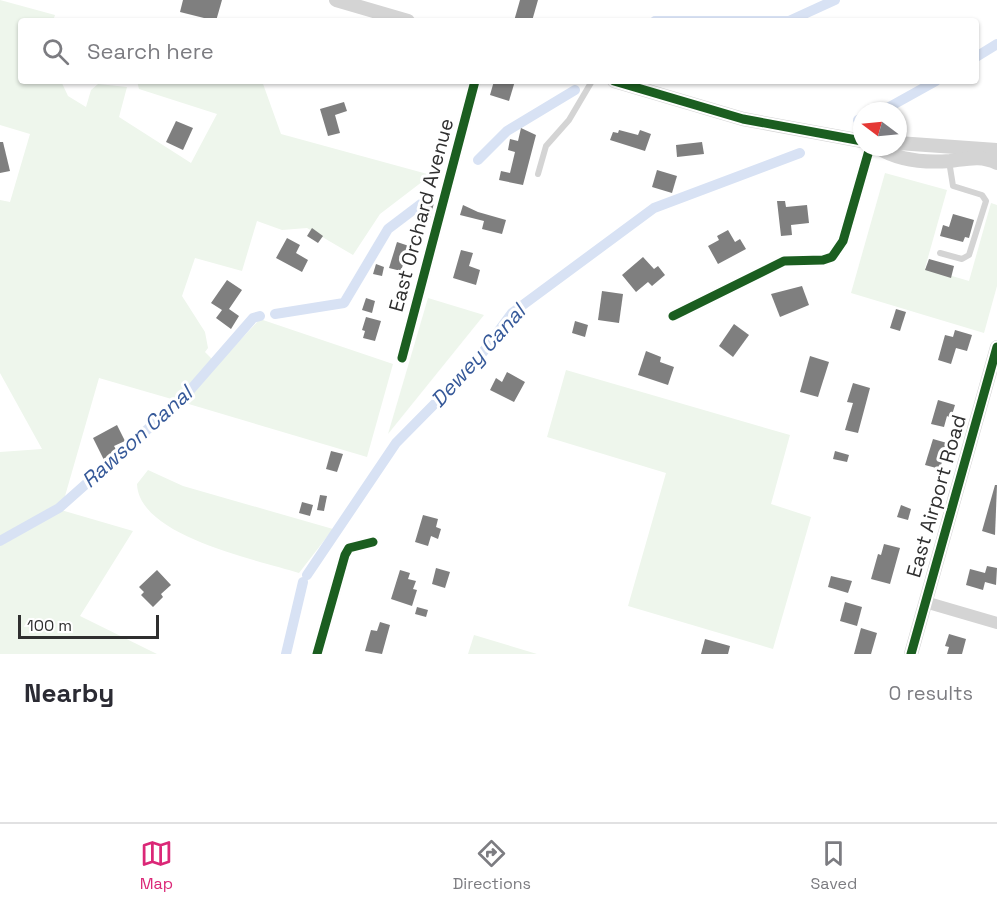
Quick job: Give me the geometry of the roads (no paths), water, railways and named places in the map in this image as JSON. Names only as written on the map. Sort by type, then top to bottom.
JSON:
[{"type":"street","points":[[336,0],[398,18]]},
{"type":"street","name":"East Orchard Avenue","points":[[402,358],[474,84]]},
{"type":"street","points":[[624,84],[743,119],[853,139]]},
{"type":"street","points":[[907,144],[997,150]]},
{"type":"street","points":[[673,316],[784,261],[823,260],[832,257],[843,241],[867,156]]},
{"type":"street","points":[[892,156],[949,161],[981,158],[997,163]]},
{"type":"street","name":"East Airport Road","points":[[911,654],[997,348]]},
{"type":"street","points":[[317,654],[345,555],[349,548],[373,542]]},
{"type":"street","points":[[925,602],[997,622]]},
{"type":"lane","points":[[538,174],[546,146],[569,120],[590,84]]},
{"type":"lane","points":[[940,253],[962,260],[969,255],[986,201],[982,195],[953,186],[949,161]]},
{"type":"waterway","name":"Rawson Canal","points":[[796,18],[835,0]]},
{"type":"waterway","name":"Dewey Canal","points":[[979,55],[997,44]]},
{"type":"waterway","name":"Dewey Canal","points":[[898,102],[931,84]]},
{"type":"waterway","name":"Rawson Canal","points":[[478,160],[507,131],[575,90]]},
{"type":"waterway","name":"Dewey Canal","points":[[307,575],[396,443],[475,363],[512,313],[654,208],[800,153]]},
{"type":"waterway","name":"Rawson Canal","points":[[275,314],[344,303],[388,229],[421,204]]},
{"type":"waterway","name":"Rawson Canal","points":[[0,541],[59,508],[185,396],[253,318],[260,316]]},
{"type":"waterway","name":"Dewey Canal","points":[[286,654],[303,582]]}]
